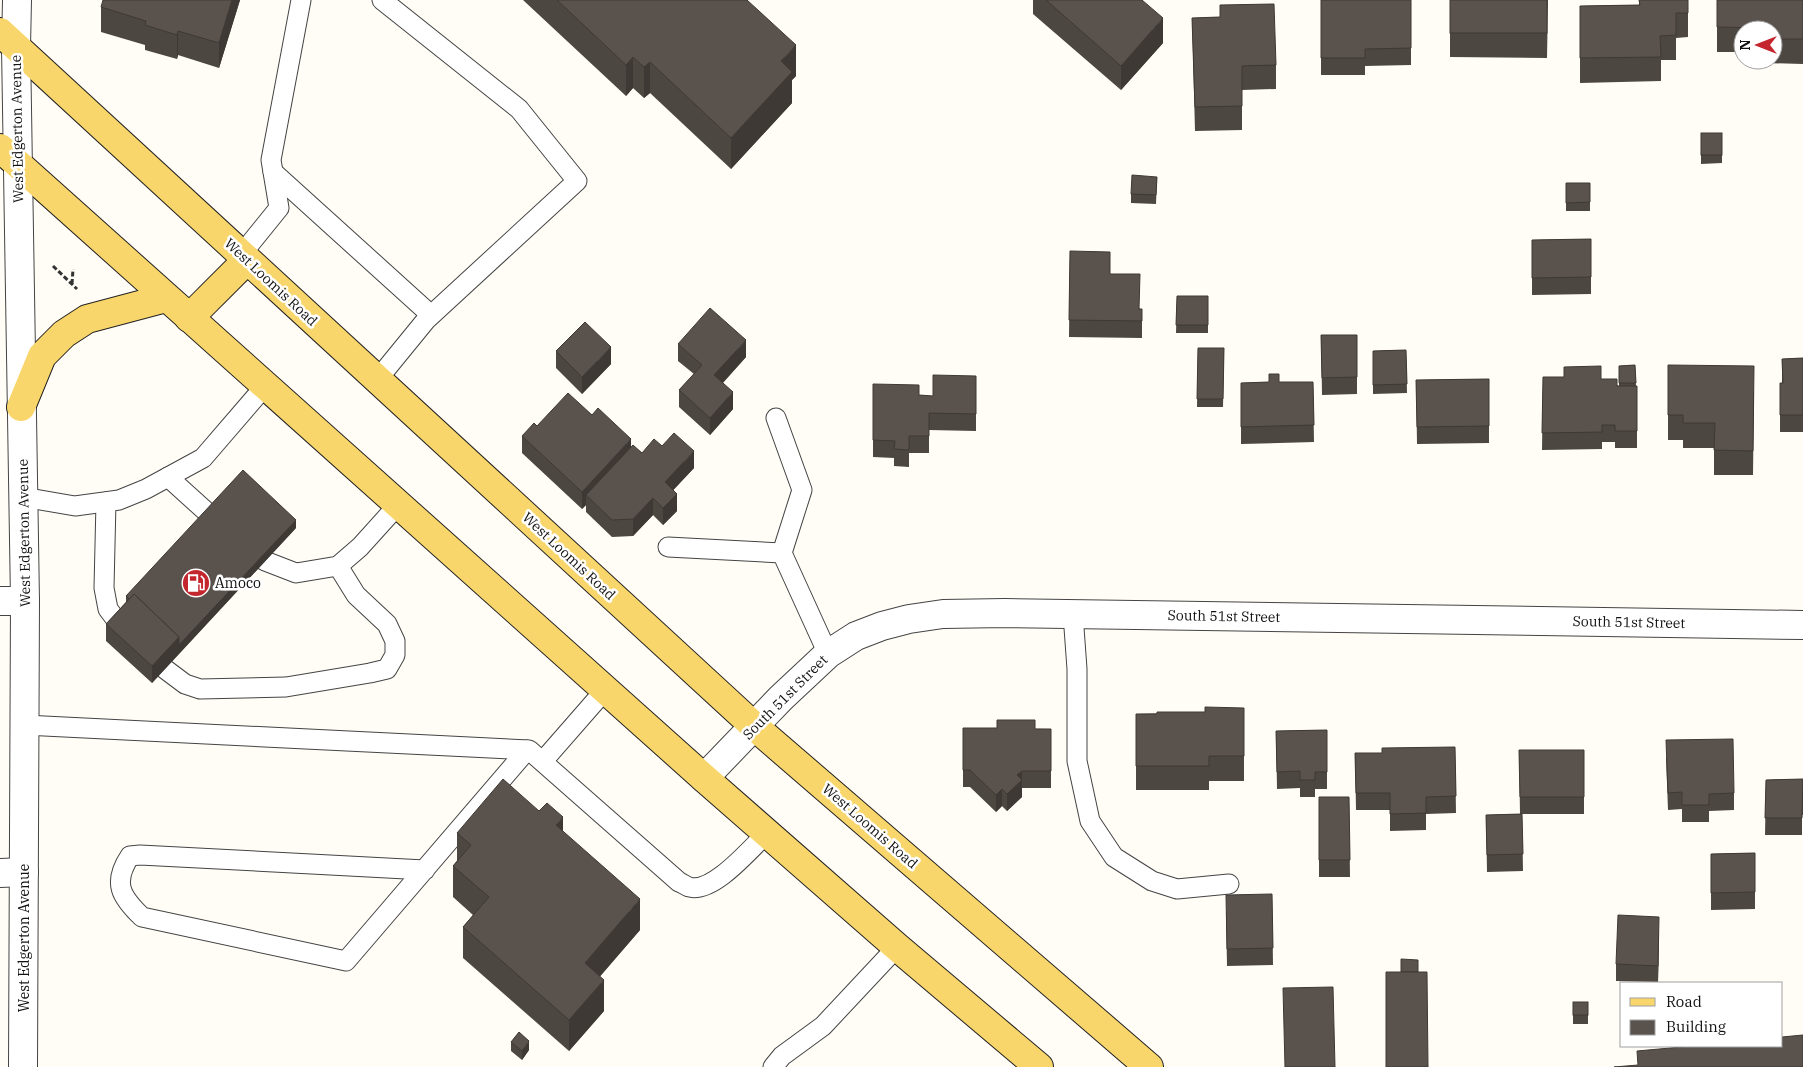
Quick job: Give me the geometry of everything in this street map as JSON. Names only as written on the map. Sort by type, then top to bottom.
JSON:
[{"type":"main road","name":"West Loomis Road","points":[[8,40],[754,727],[1150,1067]]},
{"type":"main road","points":[[9,157],[704,778],[897,947],[1039,1067]]},
{"type":"main road","points":[[189,318],[244,257]]},
{"type":"main road","points":[[22,407],[42,356],[64,334],[87,319],[166,298]]},
{"type":"street","name":"West Edgerton Avenue","points":[[16,0],[8,40],[9,157],[22,407],[23,497],[12,601],[24,725],[12,872],[23,1067]]},
{"type":"street","name":"South 51st Street","points":[[704,778],[781,698],[828,654],[856,636],[909,618],[943,614],[1073,614],[1803,625]]},
{"type":"lane","points":[[244,257],[279,208],[271,160],[301,0]]},
{"type":"lane","points":[[377,380],[431,315],[577,180],[519,109],[382,0]]},
{"type":"lane","points":[[273,172],[431,315]]},
{"type":"lane","points":[[23,497],[75,506],[119,500],[146,489],[202,458],[265,386]]},
{"type":"lane","points":[[776,418],[802,490],[782,554],[828,654]]},
{"type":"lane","points":[[168,476],[210,515]]},
{"type":"lane","points":[[106,502],[104,588],[108,609],[120,625]]},
{"type":"lane","points":[[266,561],[296,573],[338,566],[360,547],[398,505]]},
{"type":"lane","points":[[668,547],[782,554]]},
{"type":"lane","points":[[165,668],[185,684],[200,689],[286,686],[370,673],[386,668],[395,655],[395,641],[386,624],[356,594],[338,566]]},
{"type":"lane","points":[[1073,614],[1076,669],[1076,761],[1090,821],[1114,857],[1152,881],[1177,889],[1229,884]]},
{"type":"lane","points":[[543,760],[606,690]]},
{"type":"lane","points":[[24,725],[529,750],[543,760],[679,882],[690,888],[704,886],[717,880],[767,833]]},
{"type":"lane","points":[[425,870],[140,855],[130,856],[123,867],[119,888],[126,902],[142,917],[346,961],[425,870],[527,750]]},
{"type":"lane","points":[[773,1067],[782,1056],[823,1026],[897,947]]},
{"type":"path","points":[[52,265],[72,284],[73,269]]},
{"type":"building","points":[[103,0],[232,0],[219,43],[178,31],[177,35],[145,25],[146,21],[101,7]]},
{"type":"building","points":[[557,0],[747,0],[796,45],[781,61],[792,72],[731,138],[650,62],[644,67],[633,57],[626,65]]},
{"type":"building","points":[[1046,0],[1142,0],[1163,18],[1121,66]]},
{"type":"building","points":[[1321,0],[1411,0],[1411,48],[1365,49],[1365,58],[1321,58]]},
{"type":"building","points":[[1450,0],[1547,0],[1547,33],[1450,33]]},
{"type":"building","points":[[1639,0],[1688,0],[1688,13],[1676,13],[1676,35],[1660,36],[1661,57],[1580,58],[1580,6],[1640,5]]},
{"type":"building","points":[[1717,0],[1803,0],[1803,39],[1783,39],[1783,20],[1733,20],[1733,27],[1717,27]]},
{"type":"building","points":[[1274,4],[1276,65],[1242,66],[1242,106],[1195,107],[1192,18],[1220,17],[1220,5]]},
{"type":"building","points":[[1701,133],[1722,133],[1722,155],[1701,155]]},
{"type":"building","points":[[1132,175],[1157,177],[1156,195],[1131,194]]},
{"type":"building","points":[[1566,183],[1590,183],[1590,202],[1566,203]]},
{"type":"building","points":[[1591,239],[1591,277],[1532,278],[1532,240]]},
{"type":"building","points":[[1070,251],[1110,252],[1110,274],[1140,274],[1139,309],[1142,309],[1142,321],[1069,320]]},
{"type":"building","points":[[1177,296],[1208,296],[1208,325],[1176,325]]},
{"type":"building","points":[[710,308],[746,340],[714,375],[733,392],[710,418],[679,390],[702,365],[678,344]]},
{"type":"building","points":[[585,322],[611,347],[582,377],[556,351]]},
{"type":"building","points":[[1321,335],[1357,335],[1357,377],[1322,378]]},
{"type":"building","points":[[1198,348],[1224,348],[1223,399],[1197,399]]},
{"type":"building","points":[[1406,350],[1407,384],[1373,385],[1373,351]]},
{"type":"building","points":[[1803,358],[1803,415],[1780,415],[1780,383],[1783,383],[1782,359]]},
{"type":"building","points":[[1635,365],[1636,383],[1619,383],[1619,366]]},
{"type":"building","points":[[1668,365],[1754,366],[1753,451],[1714,450],[1715,423],[1683,423],[1683,415],[1668,415]]},
{"type":"building","points":[[1601,366],[1601,379],[1617,379],[1617,386],[1637,386],[1637,431],[1615,431],[1615,425],[1602,425],[1602,432],[1542,433],[1543,377],[1564,377],[1564,367]]},
{"type":"building","points":[[1269,374],[1279,374],[1279,382],[1313,382],[1314,425],[1241,427],[1241,383],[1269,382]]},
{"type":"building","points":[[933,375],[976,376],[976,414],[929,413],[929,436],[909,436],[909,450],[894,449],[895,441],[873,440],[873,384],[919,385],[919,395],[933,396]]},
{"type":"building","points":[[1489,379],[1489,426],[1417,427],[1416,380]]},
{"type":"building","points":[[568,393],[592,415],[598,408],[631,439],[582,492],[522,436],[534,423],[537,426]]},
{"type":"building","points":[[674,433],[694,451],[665,482],[677,494],[663,508],[653,498],[633,519],[612,520],[586,495],[633,445],[642,453],[654,439],[662,446]]},
{"type":"building","name":"Amoco","points":[[243,470],[296,520],[179,645],[179,637],[134,594],[129,599],[126,596]]},
{"type":"building","points":[[134,594],[179,637],[152,666],[106,624]]},
{"type":"building","points":[[1205,707],[1244,708],[1244,756],[1209,756],[1209,766],[1136,766],[1136,714],[1205,712]]},
{"type":"building","points":[[997,720],[1035,720],[1035,729],[1051,729],[1051,771],[1022,771],[1017,775],[1022,780],[1007,794],[1002,789],[996,795],[970,770],[963,770],[963,728],[997,728]]},
{"type":"building","points":[[1327,730],[1327,772],[1315,772],[1315,780],[1300,780],[1300,771],[1277,772],[1276,731]]},
{"type":"building","points":[[1733,739],[1734,793],[1709,794],[1709,805],[1682,805],[1682,792],[1668,793],[1666,740]]},
{"type":"building","points":[[1455,747],[1456,796],[1426,797],[1426,813],[1390,814],[1390,793],[1356,793],[1355,753],[1382,753],[1382,748]]},
{"type":"building","points":[[1519,750],[1584,750],[1584,797],[1520,797]]},
{"type":"building","points":[[503,779],[539,811],[547,803],[563,817],[556,825],[640,899],[585,963],[604,980],[569,1020],[463,927],[489,897],[453,866],[471,845],[457,833]]},
{"type":"building","points":[[1803,779],[1802,818],[1765,818],[1766,780]]},
{"type":"building","points":[[1319,797],[1349,797],[1350,860],[1319,860]]},
{"type":"building","points":[[1522,814],[1523,854],[1487,855],[1486,815]]},
{"type":"building","points":[[1755,853],[1755,892],[1711,893],[1711,854]]},
{"type":"building","points":[[1272,894],[1273,948],[1227,949],[1226,895]]},
{"type":"building","points":[[1618,915],[1659,917],[1658,966],[1616,964]]},
{"type":"building","points":[[1401,959],[1418,960],[1418,972],[1401,972]]},
{"type":"building","points":[[1386,972],[1427,972],[1428,1067],[1386,1067]]},
{"type":"building","points":[[1333,987],[1335,1067],[1285,1067],[1283,988]]},
{"type":"building","points":[[1573,1002],[1588,1002],[1588,1015],[1573,1015]]},
{"type":"building","points":[[519,1032],[529,1041],[522,1051],[511,1042]]},
{"type":"building","points":[[1803,1035],[1803,1067],[1614,1067],[1638,1065],[1637,1051],[1681,1047],[1783,1047],[1783,1037]]},
{"type":"place","name":"Amoco","points":[[196,583]]}]
